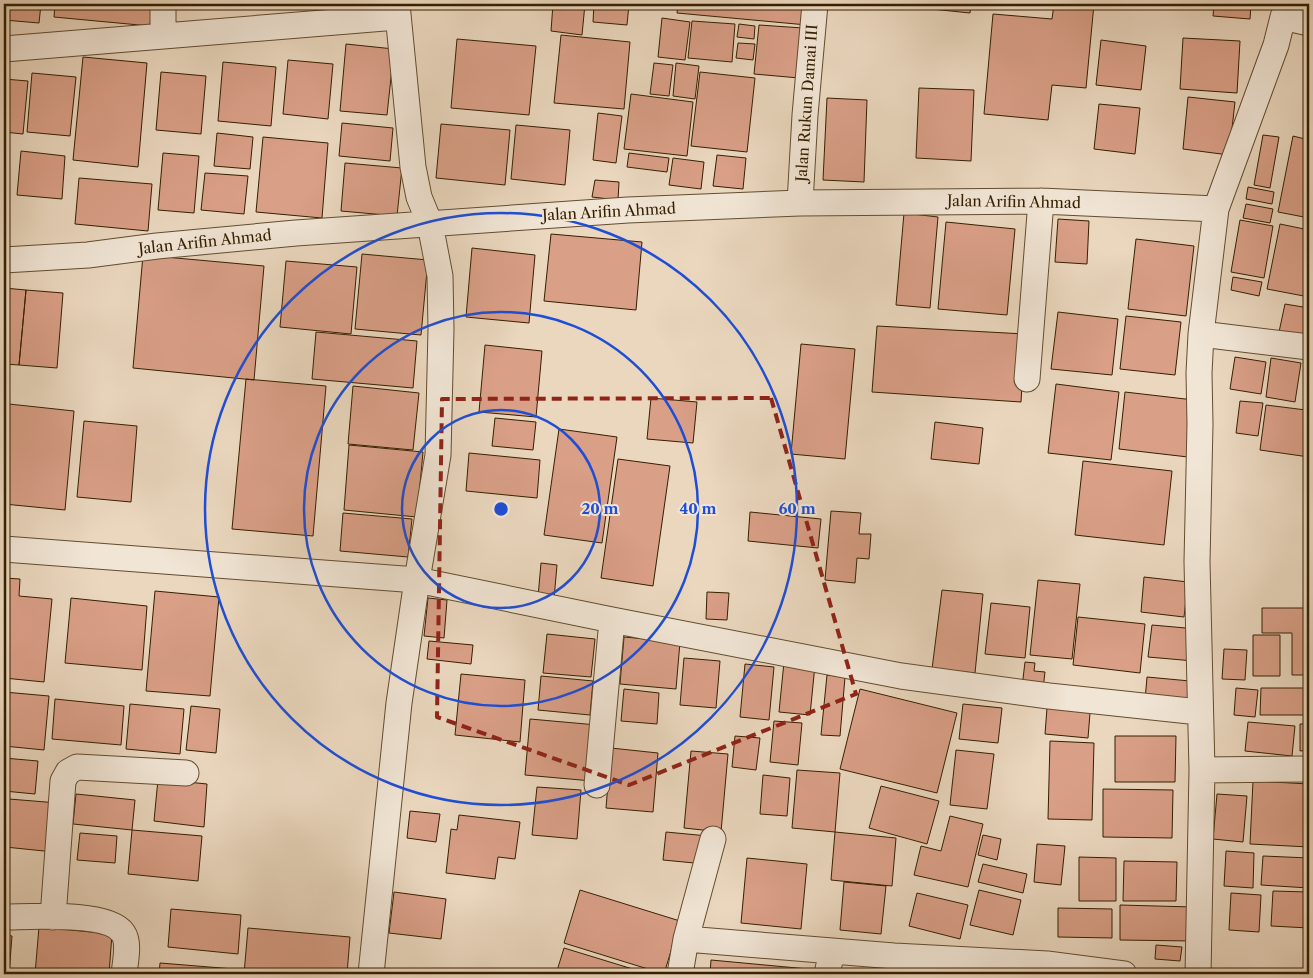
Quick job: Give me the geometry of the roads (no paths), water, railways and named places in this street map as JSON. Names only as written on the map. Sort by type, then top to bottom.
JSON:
[{"type":"street","points":[[163,4],[163,35]]},
{"type":"street","name":"Jalan Rukun Damai III","points":[[800,203],[805,115],[815,4]]},
{"type":"street","points":[[4,49],[163,35],[397,10],[413,167],[419,197],[430,224],[440,276],[441,329],[438,455],[416,580],[399,702],[372,974]]},
{"type":"street","points":[[1198,974],[1202,770],[1199,712],[1197,562],[1201,334],[1216,210],[1276,45],[1283,11],[1309,23]]},
{"type":"street","points":[[1027,379],[1041,201]]},
{"type":"street","name":"Jalan Arifin Ahmad","points":[[4,260],[88,255],[157,246],[296,233],[628,210],[800,203],[1041,201],[1216,210]]},
{"type":"street","points":[[1201,334],[1309,347]]},
{"type":"street","points":[[4,549],[416,580],[901,676],[1049,696],[1199,712]]},
{"type":"street","points":[[597,785],[612,620]]},
{"type":"street","points":[[53,917],[63,781],[68,772],[77,767],[186,773]]},
{"type":"street","points":[[1202,770],[1309,769]]},
{"type":"street","points":[[680,974],[686,938],[713,839]]},
{"type":"street","points":[[4,918],[53,917],[99,919],[117,926],[126,940],[124,974]]},
{"type":"street","points":[[686,938],[829,963],[894,956],[1124,974]]}]
